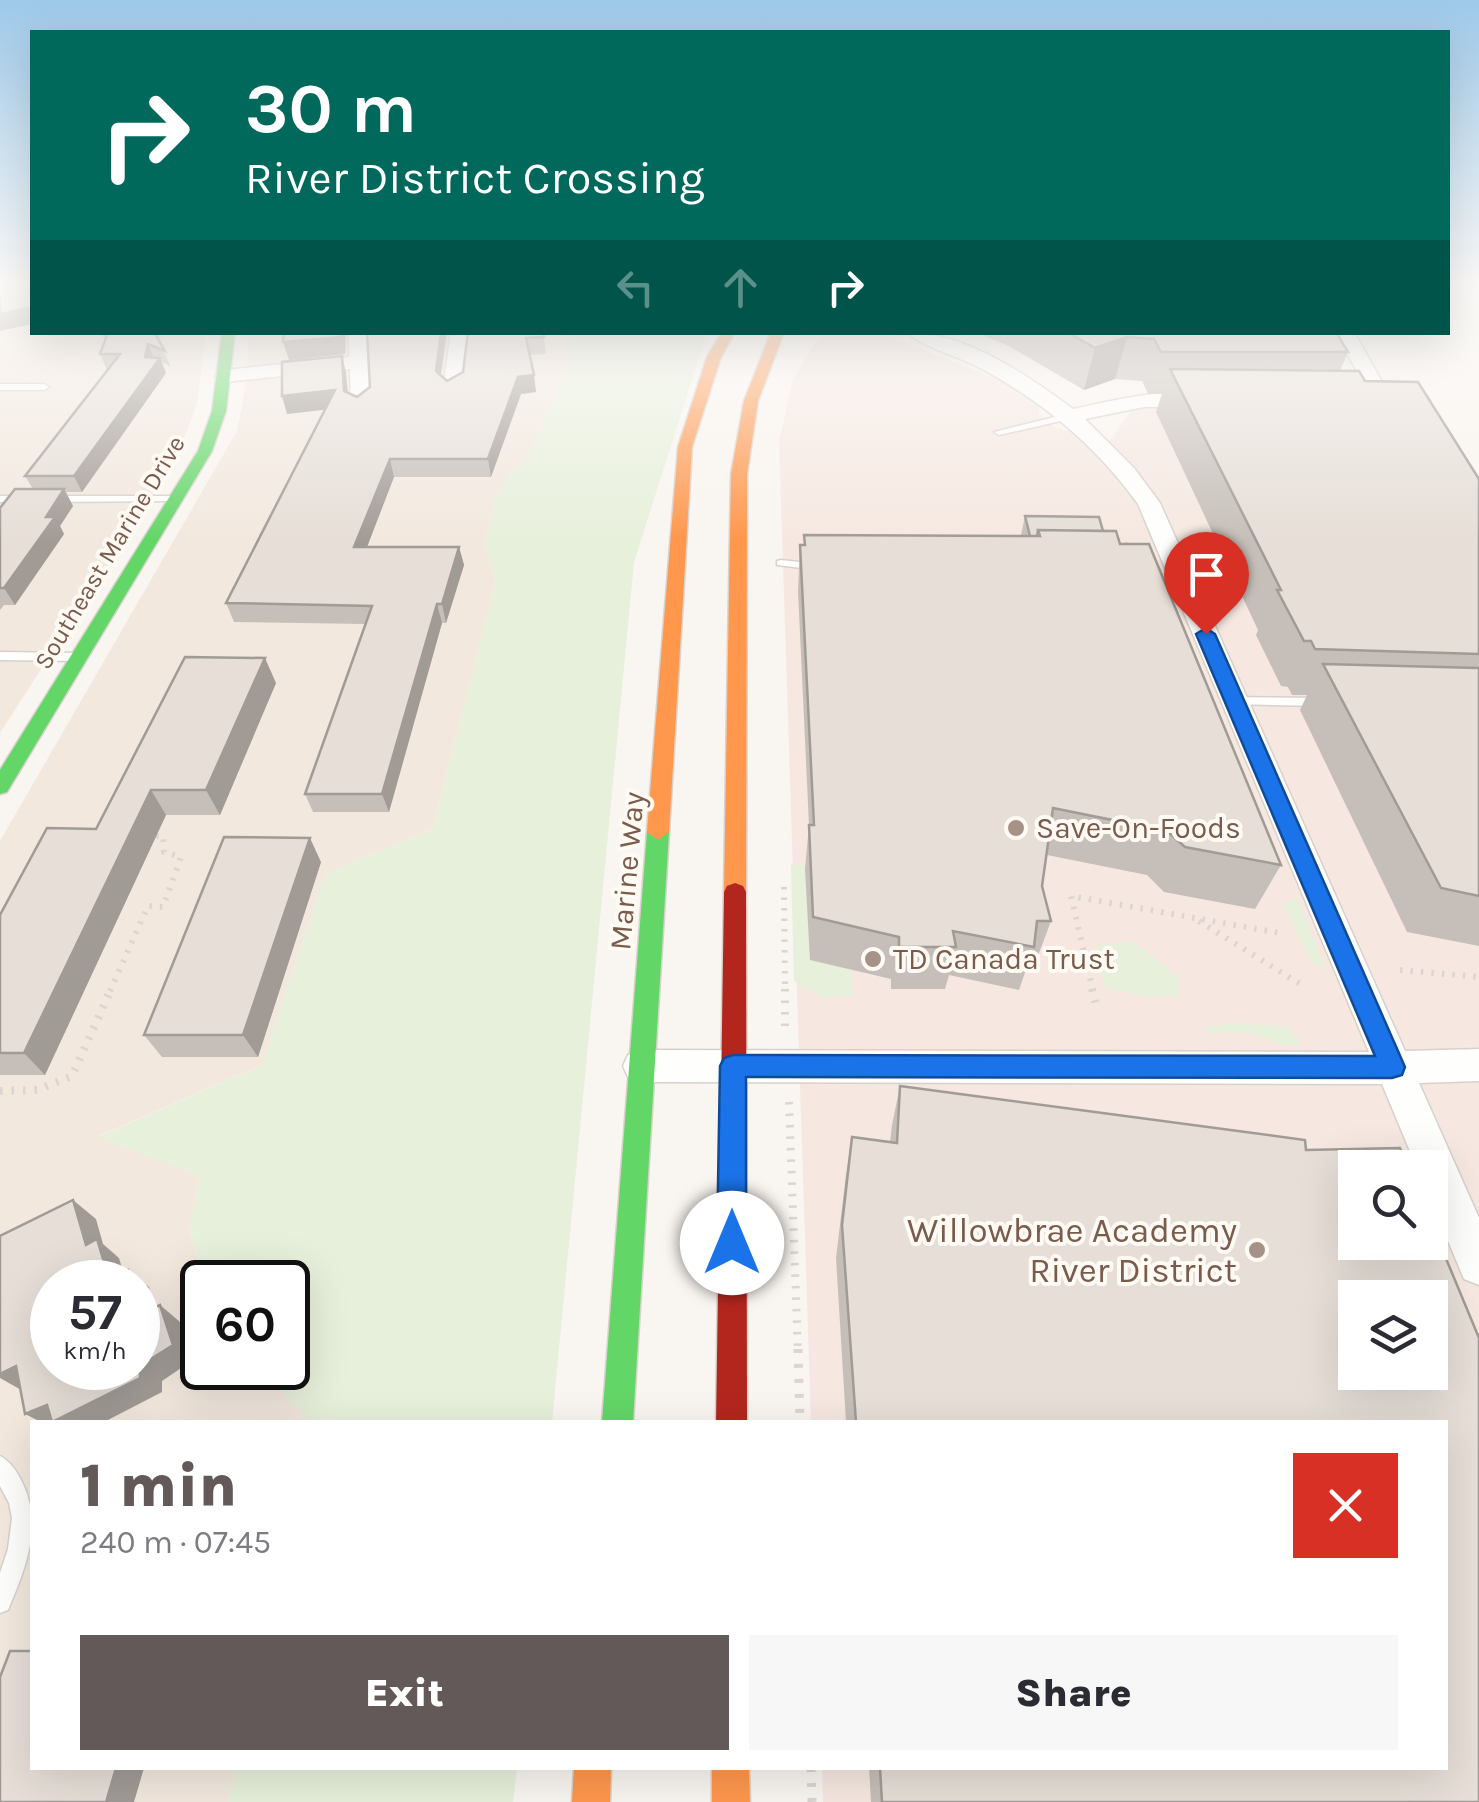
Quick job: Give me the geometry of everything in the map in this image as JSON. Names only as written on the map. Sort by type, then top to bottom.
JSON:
[{"type":"main road","name":"Southeast Marine Drive","points":[[0,786],[204,451],[218,411],[225,372]]},
{"type":"main road","name":"Marine Way","points":[[617,1420],[685,446],[709,372]]},
{"type":"main road","points":[[732,1420],[739,474],[747,409],[760,372]]},
{"type":"main road","points":[[591,1802],[594,1770]]},
{"type":"main road","points":[[731,1770],[731,1802]]},
{"type":"street","points":[[225,376],[262,372]]},
{"type":"street","points":[[359,372],[361,405]]},
{"type":"street","points":[[453,390],[455,372]]},
{"type":"street","points":[[1007,372],[1070,416],[1130,474],[1149,503],[1170,570],[1235,702],[1479,1266]]},
{"type":"street","points":[[1361,372],[1376,406]]},
{"type":"street","points":[[1070,416],[1144,401],[1235,402]]},
{"type":"street","points":[[641,1066],[1479,1066]]},
{"type":"lane","points":[[0,388],[44,388]]},
{"type":"lane","points":[[999,432],[1070,416]]},
{"type":"lane","points":[[0,499],[175,499]]},
{"type":"lane","points":[[782,563],[824,567]]},
{"type":"lane","points":[[0,656],[79,657]]},
{"type":"lane","points":[[1235,702],[1334,702]]},
{"type":"lane","points":[[0,1466],[12,1482],[26,1532],[0,1602]]},
{"type":"path","points":[[1085,526],[1100,527],[1132,548]]},
{"type":"path","points":[[0,1091],[37,1090],[72,1076],[148,906],[163,907],[182,858],[164,852],[163,836],[143,836]]},
{"type":"path","points":[[1097,1009],[1071,896],[1280,932]]},
{"type":"path","points":[[1194,918],[1300,984]]},
{"type":"path","points":[[1400,970],[1479,977]]},
{"type":"path","points":[[786,980],[786,1032]]},
{"type":"path","points":[[788,1101],[800,1420]]},
{"type":"path","points":[[810,1770],[812,1802]]},
{"type":"shaded area","points":[[0,372],[201,372],[197,404],[177,457],[0,733]]},
{"type":"shaded area","points":[[247,372],[565,372],[527,459],[499,489],[484,545],[496,580],[433,829],[326,874],[262,1065],[99,1136],[199,1175],[190,1232],[198,1260],[180,1260],[180,1390],[282,1390],[308,1420],[30,1420],[30,1770],[236,1770],[228,1802],[0,1802],[0,841],[237,431]]},
{"type":"shaded area","points":[[797,372],[979,372],[1007,383],[1039,406],[1039,415],[1056,428],[1072,432],[1099,456],[1133,408],[1202,404],[1479,520],[1479,1802],[823,1802],[822,1770],[1448,1770],[1448,1420],[811,1420],[779,442]]},
{"type":"green space","points":[[565,372],[695,372],[634,562],[552,1420],[308,1420],[282,1390],[310,1390],[310,1260],[198,1260],[190,1232],[199,1175],[98,1137],[262,1065],[326,874],[433,829],[496,580],[484,545],[499,489],[527,459]]},
{"type":"green space","points":[[791,865],[815,865],[815,869],[805,870],[810,960],[851,970],[853,996],[821,997],[794,981]]},
{"type":"green space","points":[[1297,898],[1325,967],[1312,963],[1282,902]]},
{"type":"green space","points":[[1132,941],[1179,977],[1178,996],[1149,997],[1105,988],[1097,945]]},
{"type":"green space","points":[[1234,1023],[1288,1027],[1303,1045],[1282,1045],[1251,1033],[1206,1033],[1205,1027]]},
{"type":"green space","points":[[236,1770],[517,1770],[513,1802],[228,1802]]},
{"type":"building","points":[[106,372],[150,372],[74,476],[25,476]]},
{"type":"building","points":[[282,372],[343,372],[344,391],[357,397],[370,387],[369,372],[437,372],[447,381],[463,372],[534,375],[518,377],[488,459],[390,459],[354,547],[459,547],[442,604],[437,604],[382,794],[305,794],[372,606],[226,603],[335,390],[282,396]]},
{"type":"building","points":[[1172,372],[1360,372],[1365,381],[1418,382],[1479,479],[1479,654],[1315,649],[1311,641],[1304,641],[1277,590],[1281,590]]},
{"type":"building","points":[[15,489],[64,489],[46,517],[55,517],[4,588],[0,588],[0,508]]},
{"type":"building","points":[[1025,516],[1099,517],[1103,531],[1038,530],[1037,536],[1030,536]]},
{"type":"building","points":[[1038,530],[1116,531],[1120,544],[1149,544],[1281,865],[1185,847],[1167,831],[1053,808],[1042,886],[1051,921],[1037,921],[1034,947],[953,931],[956,947],[899,947],[899,937],[813,917],[809,825],[814,825],[800,545],[805,545],[804,535],[1040,536]]},
{"type":"building","points":[[185,657],[265,658],[206,790],[151,790],[24,1053],[0,1053],[0,915],[47,828],[96,829]]},
{"type":"building","points":[[1323,664],[1479,668],[1479,896],[1441,888]]},
{"type":"building","points":[[224,837],[310,838],[243,1035],[144,1035]]},
{"type":"building","points":[[900,1086],[1305,1140],[1306,1150],[1400,1148],[1338,1150],[1338,1260],[1447,1260],[1479,1338],[1479,1802],[882,1802],[880,1770],[1448,1770],[1448,1420],[856,1420],[842,1225],[852,1137],[897,1143]]},
{"type":"building","points":[[73,1200],[86,1245],[97,1239],[103,1260],[30,1260],[30,1390],[116,1390],[51,1420],[47,1405],[25,1414],[16,1366],[0,1374],[0,1236]]},
{"type":"building","points":[[160,1305],[173,1345],[160,1353]]},
{"type":"building","points":[[10,1651],[30,1651],[30,1770],[115,1770],[106,1802],[0,1802],[0,1677]]},
{"type":"traffic: fast","points":[[0,787],[205,451],[219,411],[224,372]]},
{"type":"traffic: fast","points":[[617,1420],[658,832]]},
{"type":"traffic: slow","points":[[658,832],[685,447],[709,372]]},
{"type":"traffic: slow","points":[[735,892],[739,474],[751,401],[762,372]]},
{"type":"traffic: slow","points":[[591,1802],[593,1770]]},
{"type":"traffic: slow","points":[[731,1770],[731,1802]]},
{"type":"traffic: jam","points":[[731,1420],[735,892]]},
{"type":"place","name":"Save-On-Foods","points":[[1016,828]]},
{"type":"place","name":"TD Canada Trust","points":[[873,959]]},
{"type":"place","name":"Willowbrae Academy River District","points":[[1257,1250]]},
{"type":"route","points":[[732,1243],[733,1066],[1392,1067],[1206,634]]}]
